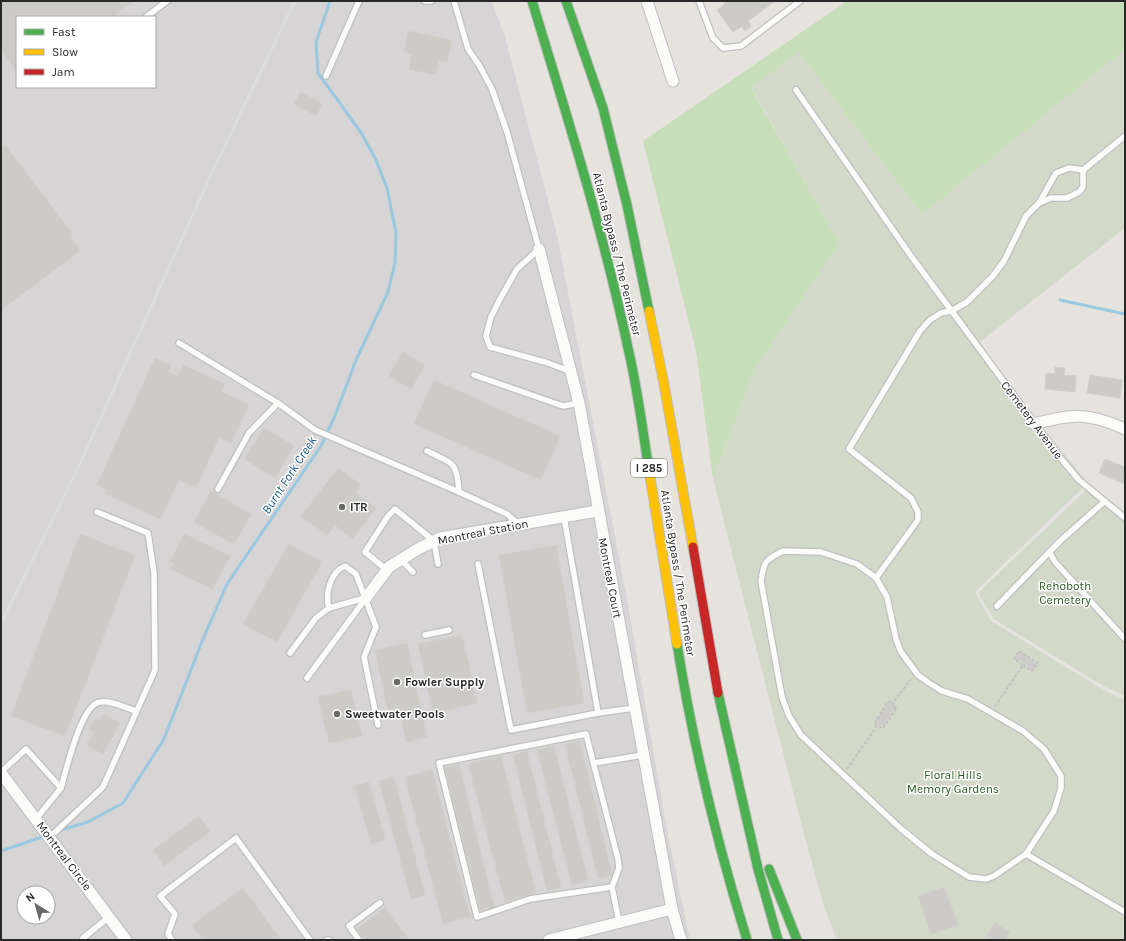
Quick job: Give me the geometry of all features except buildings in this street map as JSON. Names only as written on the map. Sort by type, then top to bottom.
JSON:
[{"type":"highway","name":"Atlanta Bypass / The Perimeter","points":[[532,1],[576,142],[608,261],[628,348],[700,770],[737,910],[747,940]]},
{"type":"highway","name":"Atlanta Bypass / The Perimeter","points":[[566,1],[603,108],[627,204],[663,379],[720,702],[758,869],[778,940]]},
{"type":"highway","points":[[745,807],[797,940]]},
{"type":"street","points":[[647,1],[673,81]]},
{"type":"street","name":"Montreal Court","points":[[539,249],[569,371],[579,403],[597,511],[672,909]]},
{"type":"street","points":[[1034,424],[1066,416],[1085,415],[1111,422],[1125,429]]},
{"type":"street","name":"Montreal Station","points":[[366,598],[387,570],[401,560],[440,538],[597,511]]},
{"type":"street","name":"Montreal Circle","points":[[1,772],[126,940]]},
{"type":"street","points":[[549,940],[672,909],[681,940]]},
{"type":"lane","points":[[147,16],[167,1]]},
{"type":"lane","points":[[326,76],[359,1]]},
{"type":"lane","points":[[425,1],[431,1]]},
{"type":"lane","points":[[454,1],[468,49],[479,65],[492,89],[507,132],[539,249],[514,275],[492,317],[486,336],[490,347],[548,363],[569,371]]},
{"type":"lane","points":[[702,2],[713,38],[723,48],[740,46],[800,1]]},
{"type":"lane","name":"Cemetery Avenue","points":[[796,90],[911,256],[1034,424],[1079,480],[1125,518]]},
{"type":"lane","points":[[876,578],[918,520],[918,512],[911,498],[849,449],[920,331],[930,320],[941,313],[951,311],[971,298],[993,276],[1004,261],[1026,216],[1039,203],[1056,173],[1069,168],[1083,170],[1125,136]]},
{"type":"lane","points":[[1039,203],[1051,198],[1067,198],[1079,192],[1083,187],[1083,170]]},
{"type":"lane","points":[[179,343],[278,404],[318,432],[507,514],[518,524]]},
{"type":"lane","points":[[474,375],[563,406],[579,403]]},
{"type":"lane","points":[[218,488],[249,433],[278,404]]},
{"type":"lane","points":[[427,451],[452,463],[457,472],[458,492]]},
{"type":"lane","points":[[997,606],[1050,553],[1060,540],[1104,502]]},
{"type":"lane","points":[[387,570],[365,552],[388,516],[395,509],[434,541],[438,564]]},
{"type":"lane","points":[[50,837],[103,787],[155,670],[154,573],[148,533],[97,512]]},
{"type":"lane","points":[[564,517],[598,713]]},
{"type":"lane","points":[[783,551],[821,552],[858,564],[876,578],[887,597],[896,639],[901,652],[916,672],[929,684],[942,691],[968,699],[1023,731],[1044,749],[1060,776],[1061,788],[1054,811],[1026,854],[994,876],[986,879],[969,877],[927,850],[900,828],[801,735],[789,716],[782,697],[761,581],[763,565],[768,558],[783,551]]},
{"type":"lane","points":[[1050,553],[1055,562],[1125,639]]},
{"type":"lane","points":[[401,560],[413,572]]},
{"type":"lane","points":[[478,564],[511,730],[598,713],[634,708]]},
{"type":"lane","points":[[329,608],[327,601],[328,587],[341,568],[345,566],[356,574],[376,627],[364,657],[378,725]]},
{"type":"lane","points":[[290,653],[316,618],[329,608],[366,598]]},
{"type":"lane","points":[[307,678],[366,598]]},
{"type":"lane","points":[[425,635],[449,630]]},
{"type":"lane","points":[[36,819],[61,788],[82,719],[94,705],[99,702],[113,704],[136,711]]},
{"type":"lane","points":[[612,887],[530,899],[477,917],[439,763],[586,734],[619,868],[612,887],[619,922]]},
{"type":"lane","points":[[1,772],[26,749],[61,788]]},
{"type":"lane","points":[[594,763],[643,755]]},
{"type":"lane","points":[[172,940],[168,934],[175,914],[160,896],[236,838],[310,940]]},
{"type":"lane","points":[[1026,854],[1125,912]]},
{"type":"lane","points":[[359,940],[349,926],[380,903]]},
{"type":"lane","points":[[83,940],[83,938],[109,918]]},
{"type":"path","points":[[1019,651],[1038,663],[1032,671],[1023,665],[1014,659],[1019,651]]},
{"type":"path","points":[[991,712],[1023,665]]},
{"type":"path","points":[[893,703],[916,672]]},
{"type":"path","points":[[890,701],[893,703],[896,706],[894,709],[896,709],[884,727],[882,726],[880,728],[874,724],[875,720],[887,703],[890,701]]},
{"type":"path","points":[[843,775],[878,726]]},
{"type":"shaded area","points":[[1,1],[491,1],[504,33],[557,235],[627,599],[667,830],[690,940],[1,940]]},
{"type":"green space","points":[[847,1],[1125,1],[1125,50],[922,215],[799,53],[751,88],[840,243],[755,370],[713,479],[696,351],[643,141]]},
{"type":"green space","name":"Floral Hills Memory Gardens","points":[[1125,50],[1125,228],[976,345],[1088,483],[975,592],[991,621],[1102,689],[1125,700],[1125,940],[837,940],[824,907],[800,819],[713,479],[755,370],[840,243],[751,87],[799,53],[922,215]]},
{"type":"green space","name":"Rehoboth Cemetery","points":[[1091,485],[1125,513],[1125,696],[1103,686],[994,619],[978,593]]},
{"type":"waterway","name":"Burnt Fork Creek","points":[[58,831],[88,822],[123,803],[164,739],[203,639],[227,584],[321,446],[335,416],[356,360],[388,292],[395,263],[396,233],[387,188],[376,160],[362,134],[318,73],[316,42],[330,1]]},
{"type":"waterway","points":[[1060,300],[1125,314]]},
{"type":"waterway","name":"Burnt Fork Creek","points":[[1,851],[45,836]]},
{"type":"railway","points":[[1,623],[78,468],[214,168],[295,1]]},
{"type":"traffic: fast","points":[[532,1],[584,173],[607,260],[634,377],[648,464]]},
{"type":"traffic: fast","points":[[566,1],[603,108],[627,205],[649,311]]},
{"type":"traffic: fast","points":[[677,644],[698,756],[716,830],[747,940]]},
{"type":"traffic: fast","points":[[718,693],[758,869],[778,940]]},
{"type":"traffic: fast","points":[[769,869],[797,940]]},
{"type":"traffic: slow","points":[[649,311],[663,379],[693,547]]},
{"type":"traffic: slow","points":[[648,464],[677,644]]},
{"type":"traffic: jam","points":[[693,547],[718,693]]},
{"type":"place","name":"ITR","points":[[342,507]]},
{"type":"place","name":"Fowler Supply","points":[[397,682]]},
{"type":"place","name":"Sweetwater Pools","points":[[337,714]]}]
